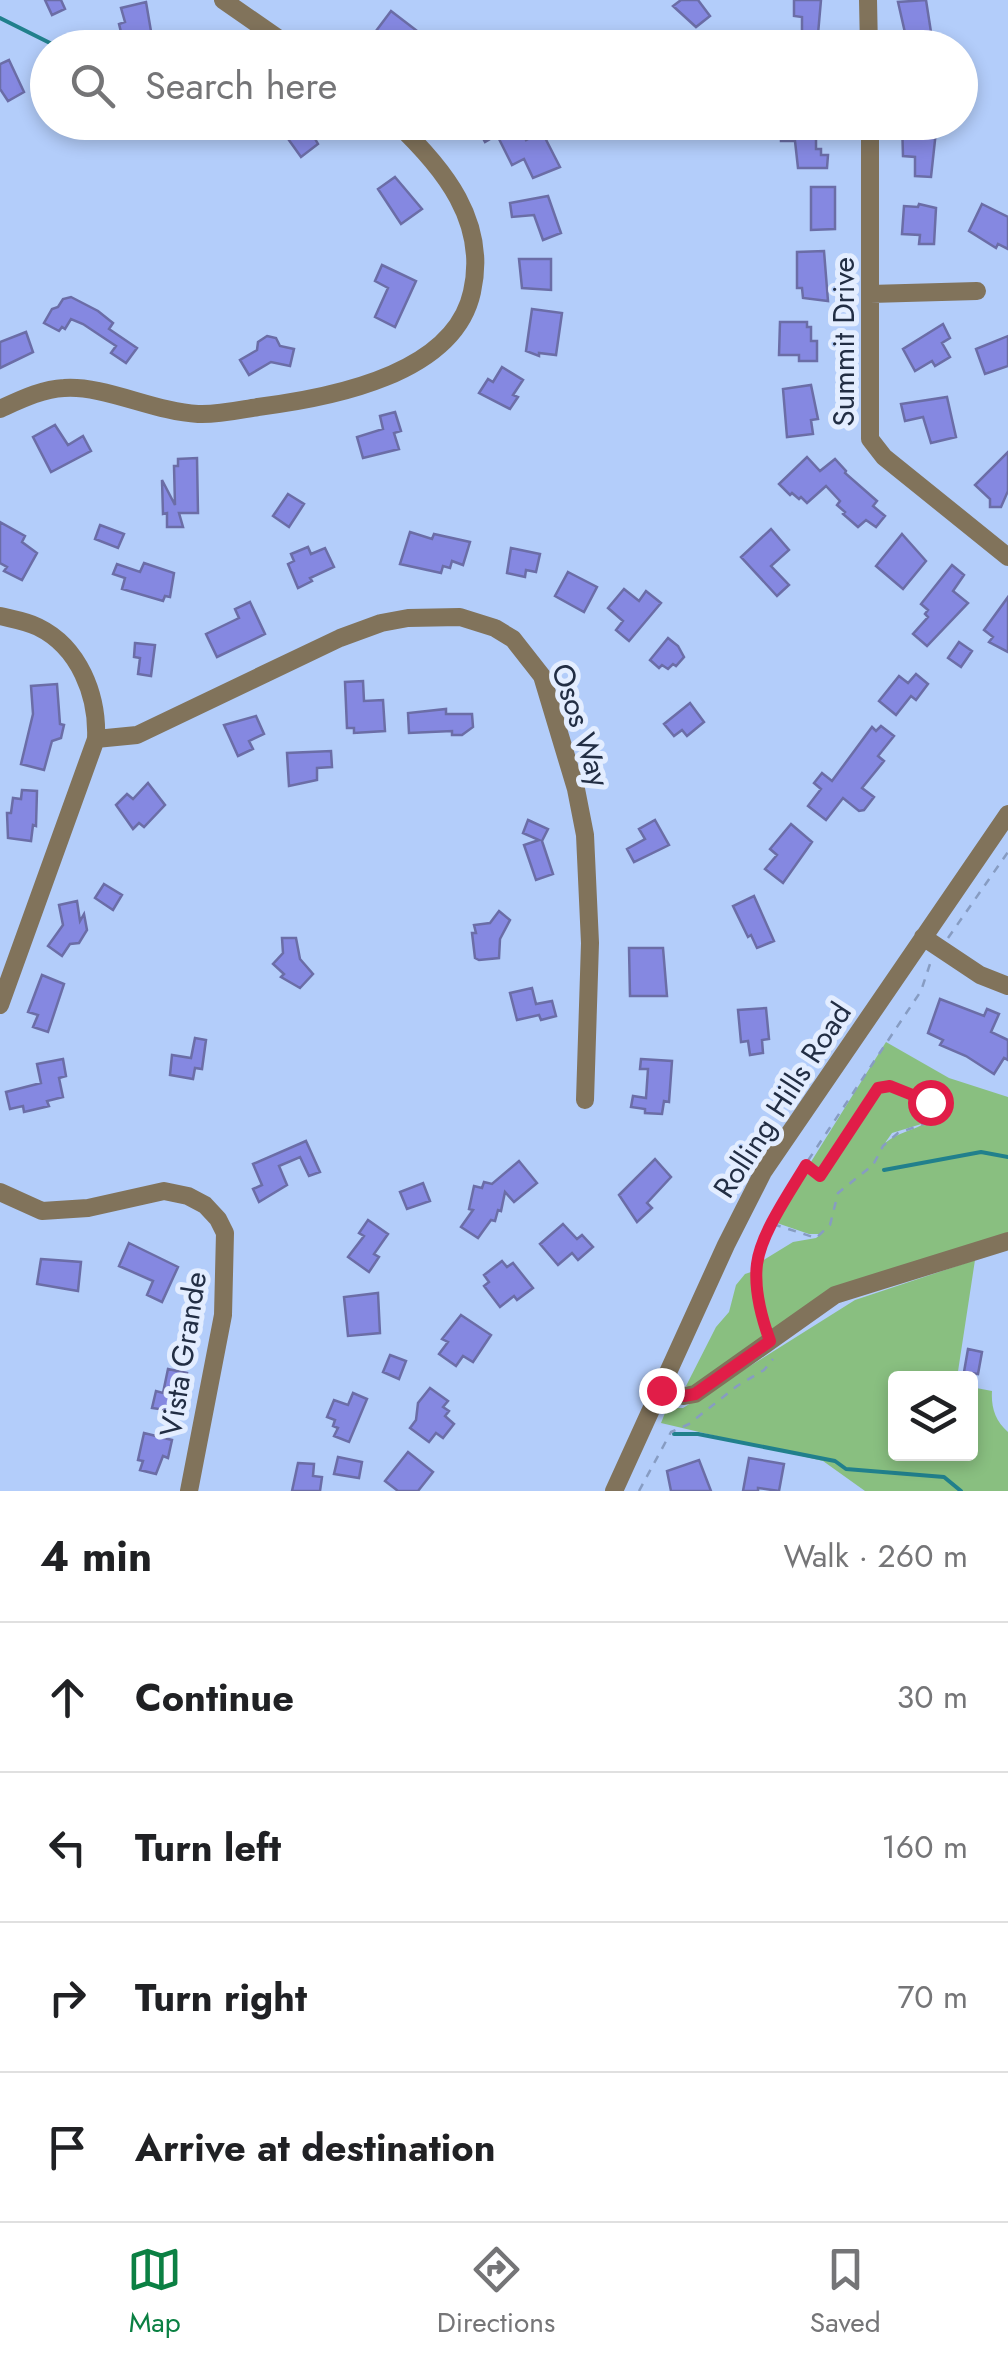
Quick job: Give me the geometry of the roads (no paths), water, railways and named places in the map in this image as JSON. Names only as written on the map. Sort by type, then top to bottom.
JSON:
[{"type":"street","points":[[223,0],[266,30]]},
{"type":"street","points":[[868,0],[869,30]]},
{"type":"street","points":[[0,409],[68,387],[161,409],[200,414],[226,412],[298,402],[398,372],[423,358],[460,324],[470,302],[477,250],[462,204],[445,176],[414,140]]},
{"type":"street","name":"Summit Drive","points":[[870,140],[872,446],[1006,552]]},
{"type":"street","points":[[870,294],[977,291]]},
{"type":"street","points":[[0,616],[38,627],[75,662],[93,698],[96,739],[0,1005]]},
{"type":"street","name":"Osos Way","points":[[96,739],[137,734],[340,638],[381,624],[408,618],[460,617],[495,628],[512,639],[542,676],[576,789],[585,836],[590,943],[586,1100]]},
{"type":"street","name":"Rolling Hills Road","points":[[614,1491],[763,1172],[1008,814]]},
{"type":"street","points":[[923,937],[980,975],[1008,986]]},
{"type":"street","name":"Vista Grande","points":[[0,1192],[42,1210],[88,1208],[164,1191],[188,1196],[205,1205],[218,1219],[225,1233],[223,1315],[189,1491]]},
{"type":"street","points":[[661,1390],[684,1396],[695,1394],[836,1295],[1008,1240]]},
{"type":"waterway","points":[[0,18],[30,33]]},
{"type":"waterway","points":[[884,1170],[981,1152],[1008,1157]]},
{"type":"waterway","points":[[674,1434],[698,1434],[835,1461],[846,1469],[944,1477],[961,1491]]}]
